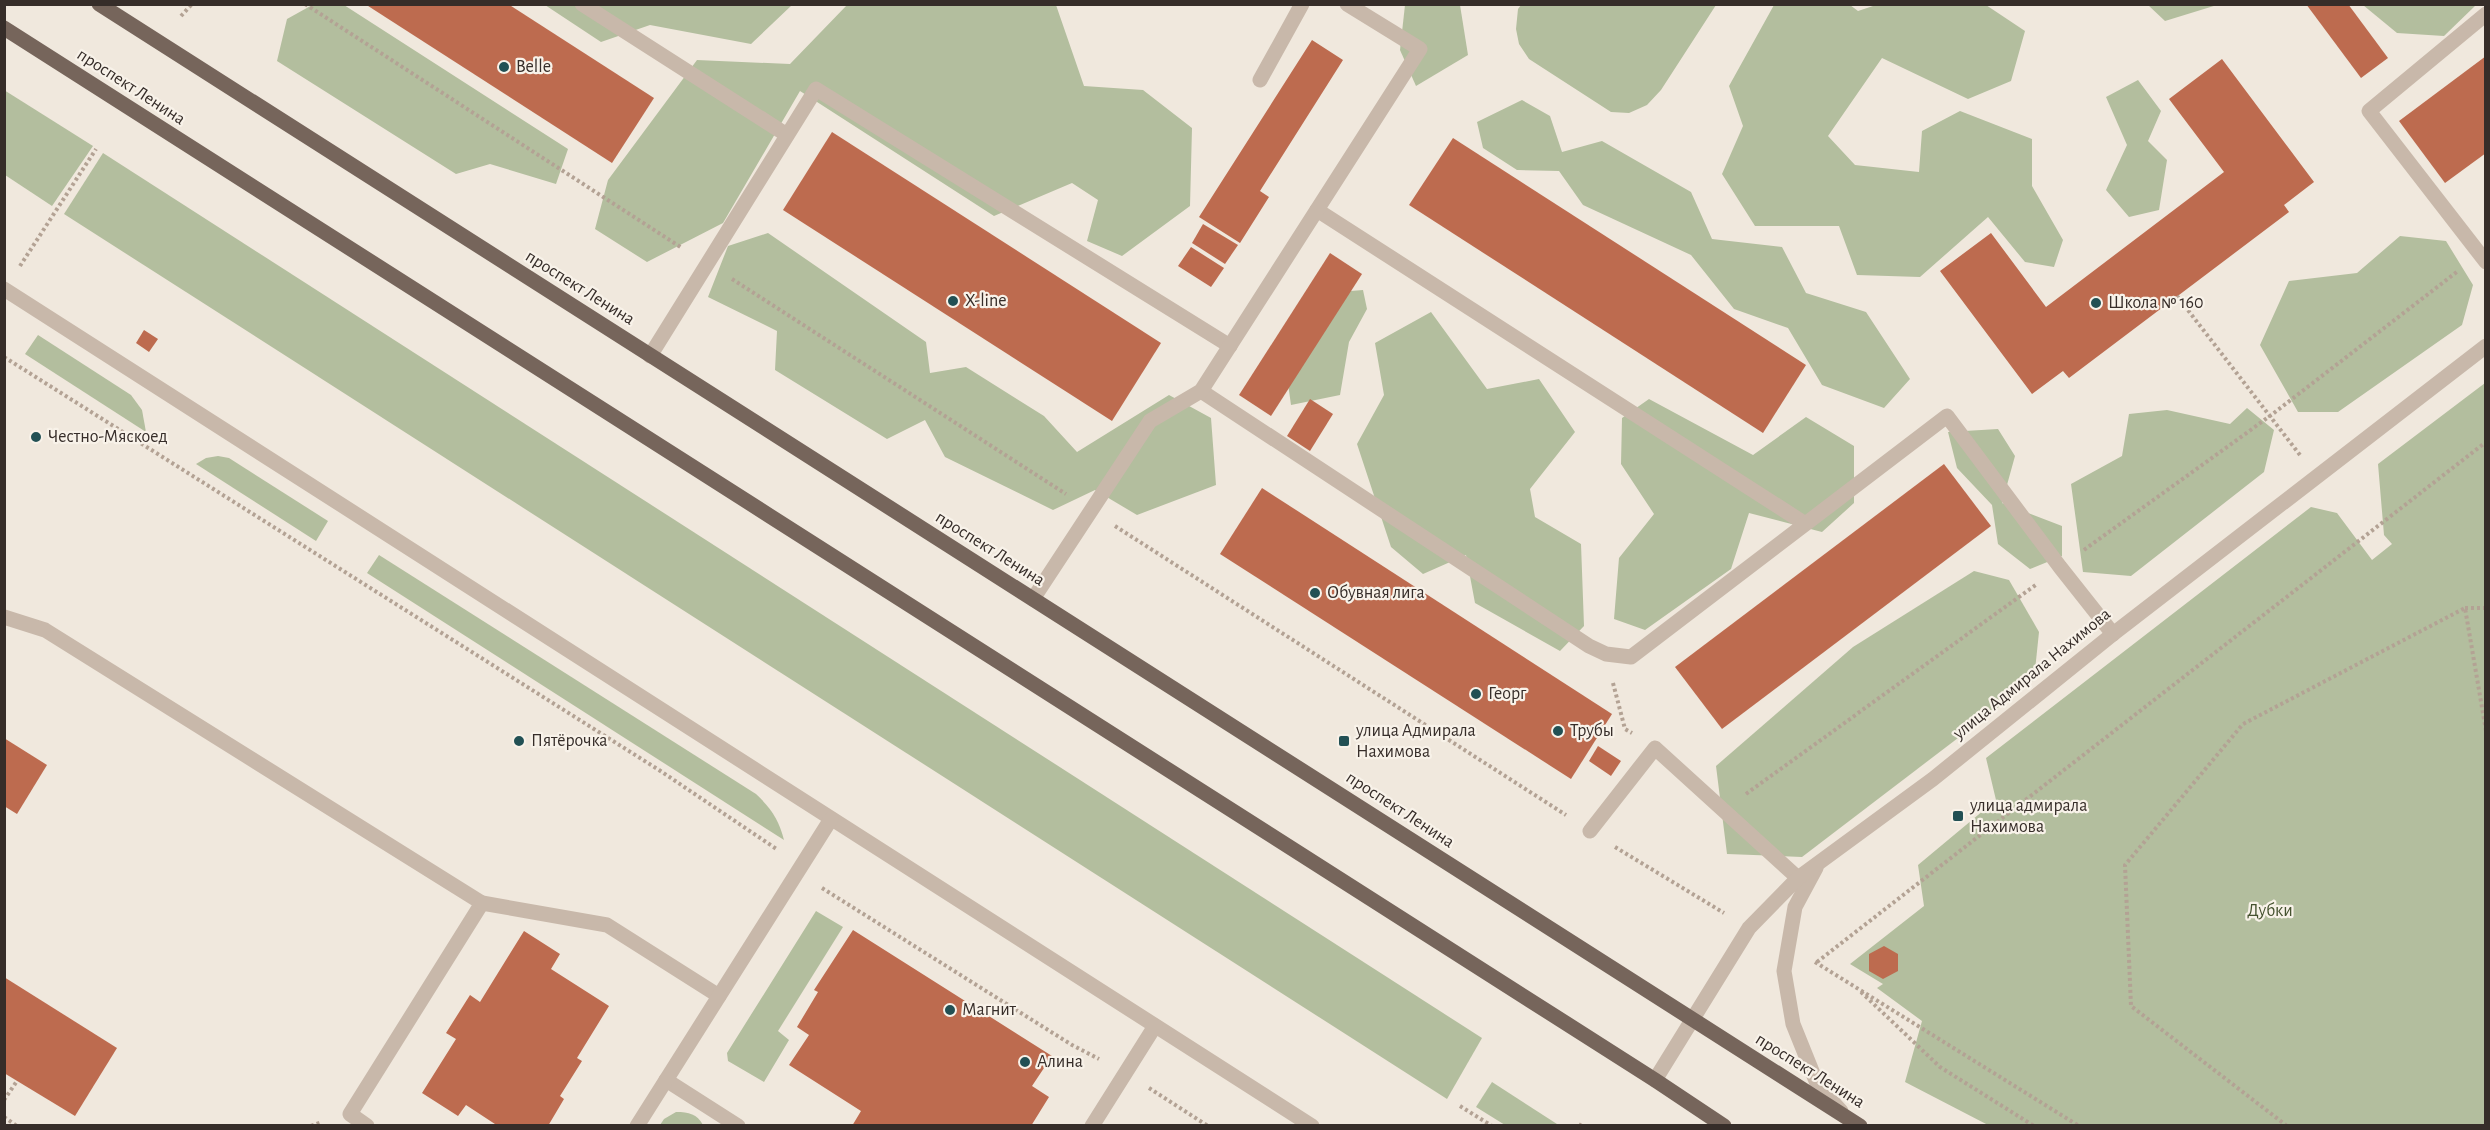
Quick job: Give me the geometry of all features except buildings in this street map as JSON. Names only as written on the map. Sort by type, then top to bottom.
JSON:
[{"type":"main road","name":"проспект Ленина","points":[[103,5],[650,356],[1860,1125]]},
{"type":"main road","name":"проспект Ленина","points":[[4,28],[1724,1125]]},
{"type":"street","points":[[582,4],[787,135]]},
{"type":"street","points":[[1260,80],[1302,4]]},
{"type":"street","points":[[1033,599],[1150,422],[1201,391],[1420,49],[1347,4]]},
{"type":"street","points":[[2482,258],[2369,111],[2486,14]]},
{"type":"street","points":[[650,356],[816,89],[1230,346]]},
{"type":"street","points":[[1317,210],[1804,523]]},
{"type":"street","points":[[5,289],[1312,1125]]},
{"type":"street","name":"улица Адмирала Нахимова","points":[[1655,1080],[1749,928],[1798,878],[1933,779],[2113,634],[2486,346]]},
{"type":"street","points":[[1201,391],[1588,646],[1606,654],[1631,657],[1947,416],[2113,634]]},
{"type":"street","points":[[4,617],[45,630],[482,903],[607,925],[719,996]]},
{"type":"street","points":[[1590,831],[1655,748],[1798,878]]},
{"type":"street","points":[[637,1125],[831,819]]},
{"type":"street","points":[[1820,861],[1795,907],[1784,971],[1793,1024],[1818,1086],[1845,1116]]},
{"type":"street","points":[[367,1125],[346,1120],[482,903]]},
{"type":"street","points":[[1092,1125],[1155,1026]]},
{"type":"street","points":[[666,1080],[738,1125]]},
{"type":"path","points":[[181,16],[192,4]]},
{"type":"path","points":[[305,4],[1590,831],[1749,928]]},
{"type":"path","points":[[5,289],[96,148]]},
{"type":"path","points":[[1724,810],[2270,416],[2482,258]]},
{"type":"path","points":[[2177,296],[2316,476]]},
{"type":"path","points":[[4,357],[659,770],[801,866],[820,887],[1072,1045],[1125,1072],[1208,1125]]},
{"type":"path","points":[[1816,962],[2486,442]]},
{"type":"path","points":[[2465,608],[2486,731]]},
{"type":"path","points":[[2287,1125],[2130,1006],[2125,864],[2243,724],[2465,608],[2486,608]]},
{"type":"path","points":[[1606,654],[1625,729],[1655,748]]},
{"type":"path","points":[[1788,948],[1816,962],[2079,1125]]},
{"type":"path","points":[[1853,986],[1940,1067],[2034,1125]]},
{"type":"path","points":[[4,1100],[17,1081]]},
{"type":"path","points":[[1460,1106],[1492,1125]]},
{"type":"path","points":[[4,1117],[17,1125]]},
{"type":"green space","points":[[314,4],[344,5],[568,149],[556,184],[490,164],[456,174],[277,61],[287,19]]},
{"type":"green space","points":[[545,5],[792,5],[751,44],[650,25],[601,42]]},
{"type":"green space","points":[[847,5],[1056,5],[1084,86],[1143,90],[1192,128],[1190,206],[1122,256],[1087,241],[1098,200],[1072,183],[994,216],[800,91],[723,223],[647,262],[595,229],[608,180],[697,60],[790,64]]},
{"type":"green space","points":[[1405,5],[1460,5],[1468,55],[1416,86],[1400,50]]},
{"type":"green space","points":[[1521,5],[1716,5],[1661,90],[1647,105],[1629,113],[1611,112],[1529,59],[1519,44],[1516,29],[1518,9]]},
{"type":"green space","points":[[1774,5],[1850,5],[1858,11],[1876,5],[1986,5],[2025,31],[2011,81],[1968,99],[1882,58],[1828,136],[1855,165],[1919,172],[1922,131],[1960,111],[2032,139],[2032,186],[2063,240],[2054,267],[2025,262],[1988,217],[1920,277],[1857,275],[1839,226],[1755,226],[1722,174],[1743,126],[1729,86]]},
{"type":"green space","points":[[2148,5],[2217,5],[2165,21]]},
{"type":"green space","points":[[2363,5],[2476,5],[2444,36],[2397,33]]},
{"type":"green space","points":[[2138,80],[2161,111],[2148,141],[2167,160],[2159,210],[2129,217],[2106,190],[2127,145],[2106,97]]},
{"type":"green space","points":[[4,90],[93,146],[52,206],[5,175]]},
{"type":"green space","points":[[1522,100],[1550,116],[1562,152],[1602,141],[1691,192],[1712,239],[1782,247],[1806,293],[1866,312],[1910,379],[1884,408],[1822,385],[1788,328],[1734,309],[1691,255],[1583,205],[1559,171],[1517,170],[1483,148],[1477,122]]},
{"type":"green space","points":[[103,153],[1482,1038],[1447,1099],[64,214]]},
{"type":"green space","points":[[768,233],[926,342],[930,373],[966,367],[1044,416],[1077,452],[1169,395],[1211,418],[1216,485],[1137,515],[1095,490],[1053,510],[945,457],[925,420],[887,439],[775,370],[777,331],[708,297],[728,246]]},
{"type":"green space","points":[[2400,236],[2446,241],[2473,285],[2462,325],[2338,412],[2298,412],[2260,345],[2289,281],[2357,273]]},
{"type":"green space","points":[[1363,290],[1367,309],[1349,342],[1340,395],[1291,405],[1283,348],[1326,293]]},
{"type":"green space","points":[[1431,312],[1487,389],[1539,379],[1575,432],[1530,489],[1535,517],[1581,544],[1584,626],[1560,651],[1475,603],[1466,555],[1423,574],[1391,547],[1357,444],[1384,395],[1375,343]]},
{"type":"green space","points":[[38,335],[131,395],[142,410],[146,432],[25,354]]},
{"type":"green space","name":"Дубки","points":[[2485,383],[2485,1125],[1988,1125],[1905,1082],[1922,1021],[1877,988],[1883,984],[1850,964],[1924,906],[1918,865],[1996,800],[1986,758],[2311,507],[2337,513],[2372,560],[2392,544],[2384,535],[2378,464]]},
{"type":"green space","points":[[1649,399],[1753,455],[1806,417],[1854,446],[1854,503],[1822,532],[1749,513],[1731,569],[1645,630],[1614,619],[1619,558],[1654,514],[1621,464],[1622,418]]},
{"type":"green space","points":[[2247,408],[2274,430],[2264,472],[2131,576],[2083,572],[2071,484],[2122,456],[2129,414],[2167,410],[2230,424]]},
{"type":"green space","points":[[1998,429],[2015,456],[2002,503],[2062,526],[2062,556],[2030,569],[1998,544],[1992,505],[1957,468],[1948,432]]},
{"type":"green space","points":[[218,456],[229,458],[328,521],[316,541],[196,464],[206,458]]},
{"type":"green space","points":[[379,555],[756,794],[774,815],[784,840],[367,573]]},
{"type":"green space","points":[[1974,571],[2009,580],[2039,632],[2034,680],[1802,857],[1727,854],[1716,766],[1853,647]]},
{"type":"green space","points":[[816,911],[843,927],[778,1031],[789,1040],[764,1082],[728,1061],[727,1053]]},
{"type":"green space","points":[[1492,1082],[1557,1124],[1505,1125],[1476,1107]]},
{"type":"green space","points":[[676,1112],[692,1114],[703,1125],[660,1125],[664,1119]]},
{"type":"place","name":"Belle","points":[[504,67]]},
{"type":"place","name":"X-line","points":[[953,301]]},
{"type":"place","name":"Школа № 160","points":[[2096,303]]},
{"type":"place","name":"Честно-Мяскоед","points":[[36,437]]},
{"type":"place","name":"Обувная лига","points":[[1315,593]]},
{"type":"place","name":"Георг","points":[[1476,694]]},
{"type":"place","name":"Трубы","points":[[1558,731]]},
{"type":"place","name":"Пятёрочка","points":[[519,741]]},
{"type":"place","name":"улица Адмирала Нахимова","points":[[1344,741]]},
{"type":"place","name":"улица адмирала Нахимова","points":[[1958,816]]},
{"type":"place","name":"Магнит","points":[[950,1010]]},
{"type":"place","name":"Алина","points":[[1025,1062]]}]
